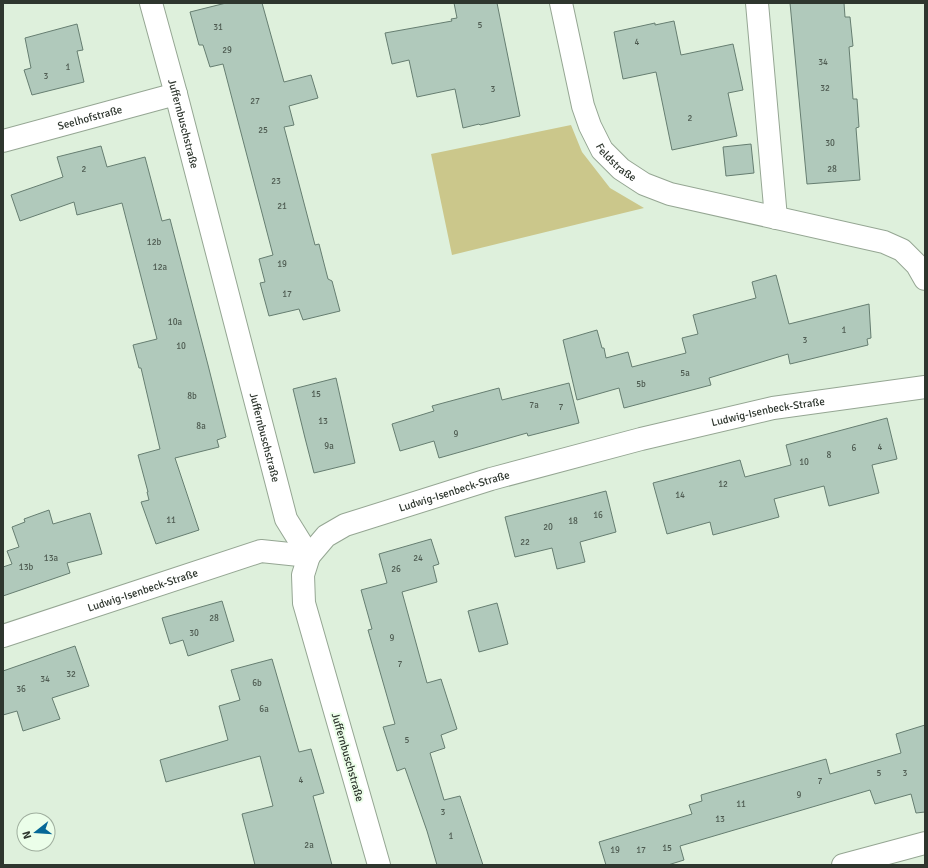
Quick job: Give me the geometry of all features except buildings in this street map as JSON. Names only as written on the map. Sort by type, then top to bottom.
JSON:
[{"type":"street","name":"Juffernbuschstraße","points":[[151,3],[286,519],[309,556],[303,575],[304,603],[379,865]]},
{"type":"street","name":"Feldstraße","points":[[561,3],[583,106],[590,126],[602,150],[621,169],[644,184],[670,194],[884,242],[902,250],[917,265],[925,279]]},
{"type":"street","points":[[757,3],[776,218]]},
{"type":"street","name":"Seelhofstraße","points":[[3,142],[176,94]]},
{"type":"street","name":"Ludwig-Isenbeck-Straße","points":[[3,636],[262,552],[309,556],[326,536],[344,525],[491,479],[642,439],[773,408],[925,387]]},
{"type":"street","points":[[843,865],[925,843]]},
{"type":"shaded area","points":[[571,125],[582,152],[610,188],[644,208],[452,255],[431,154]]}]
